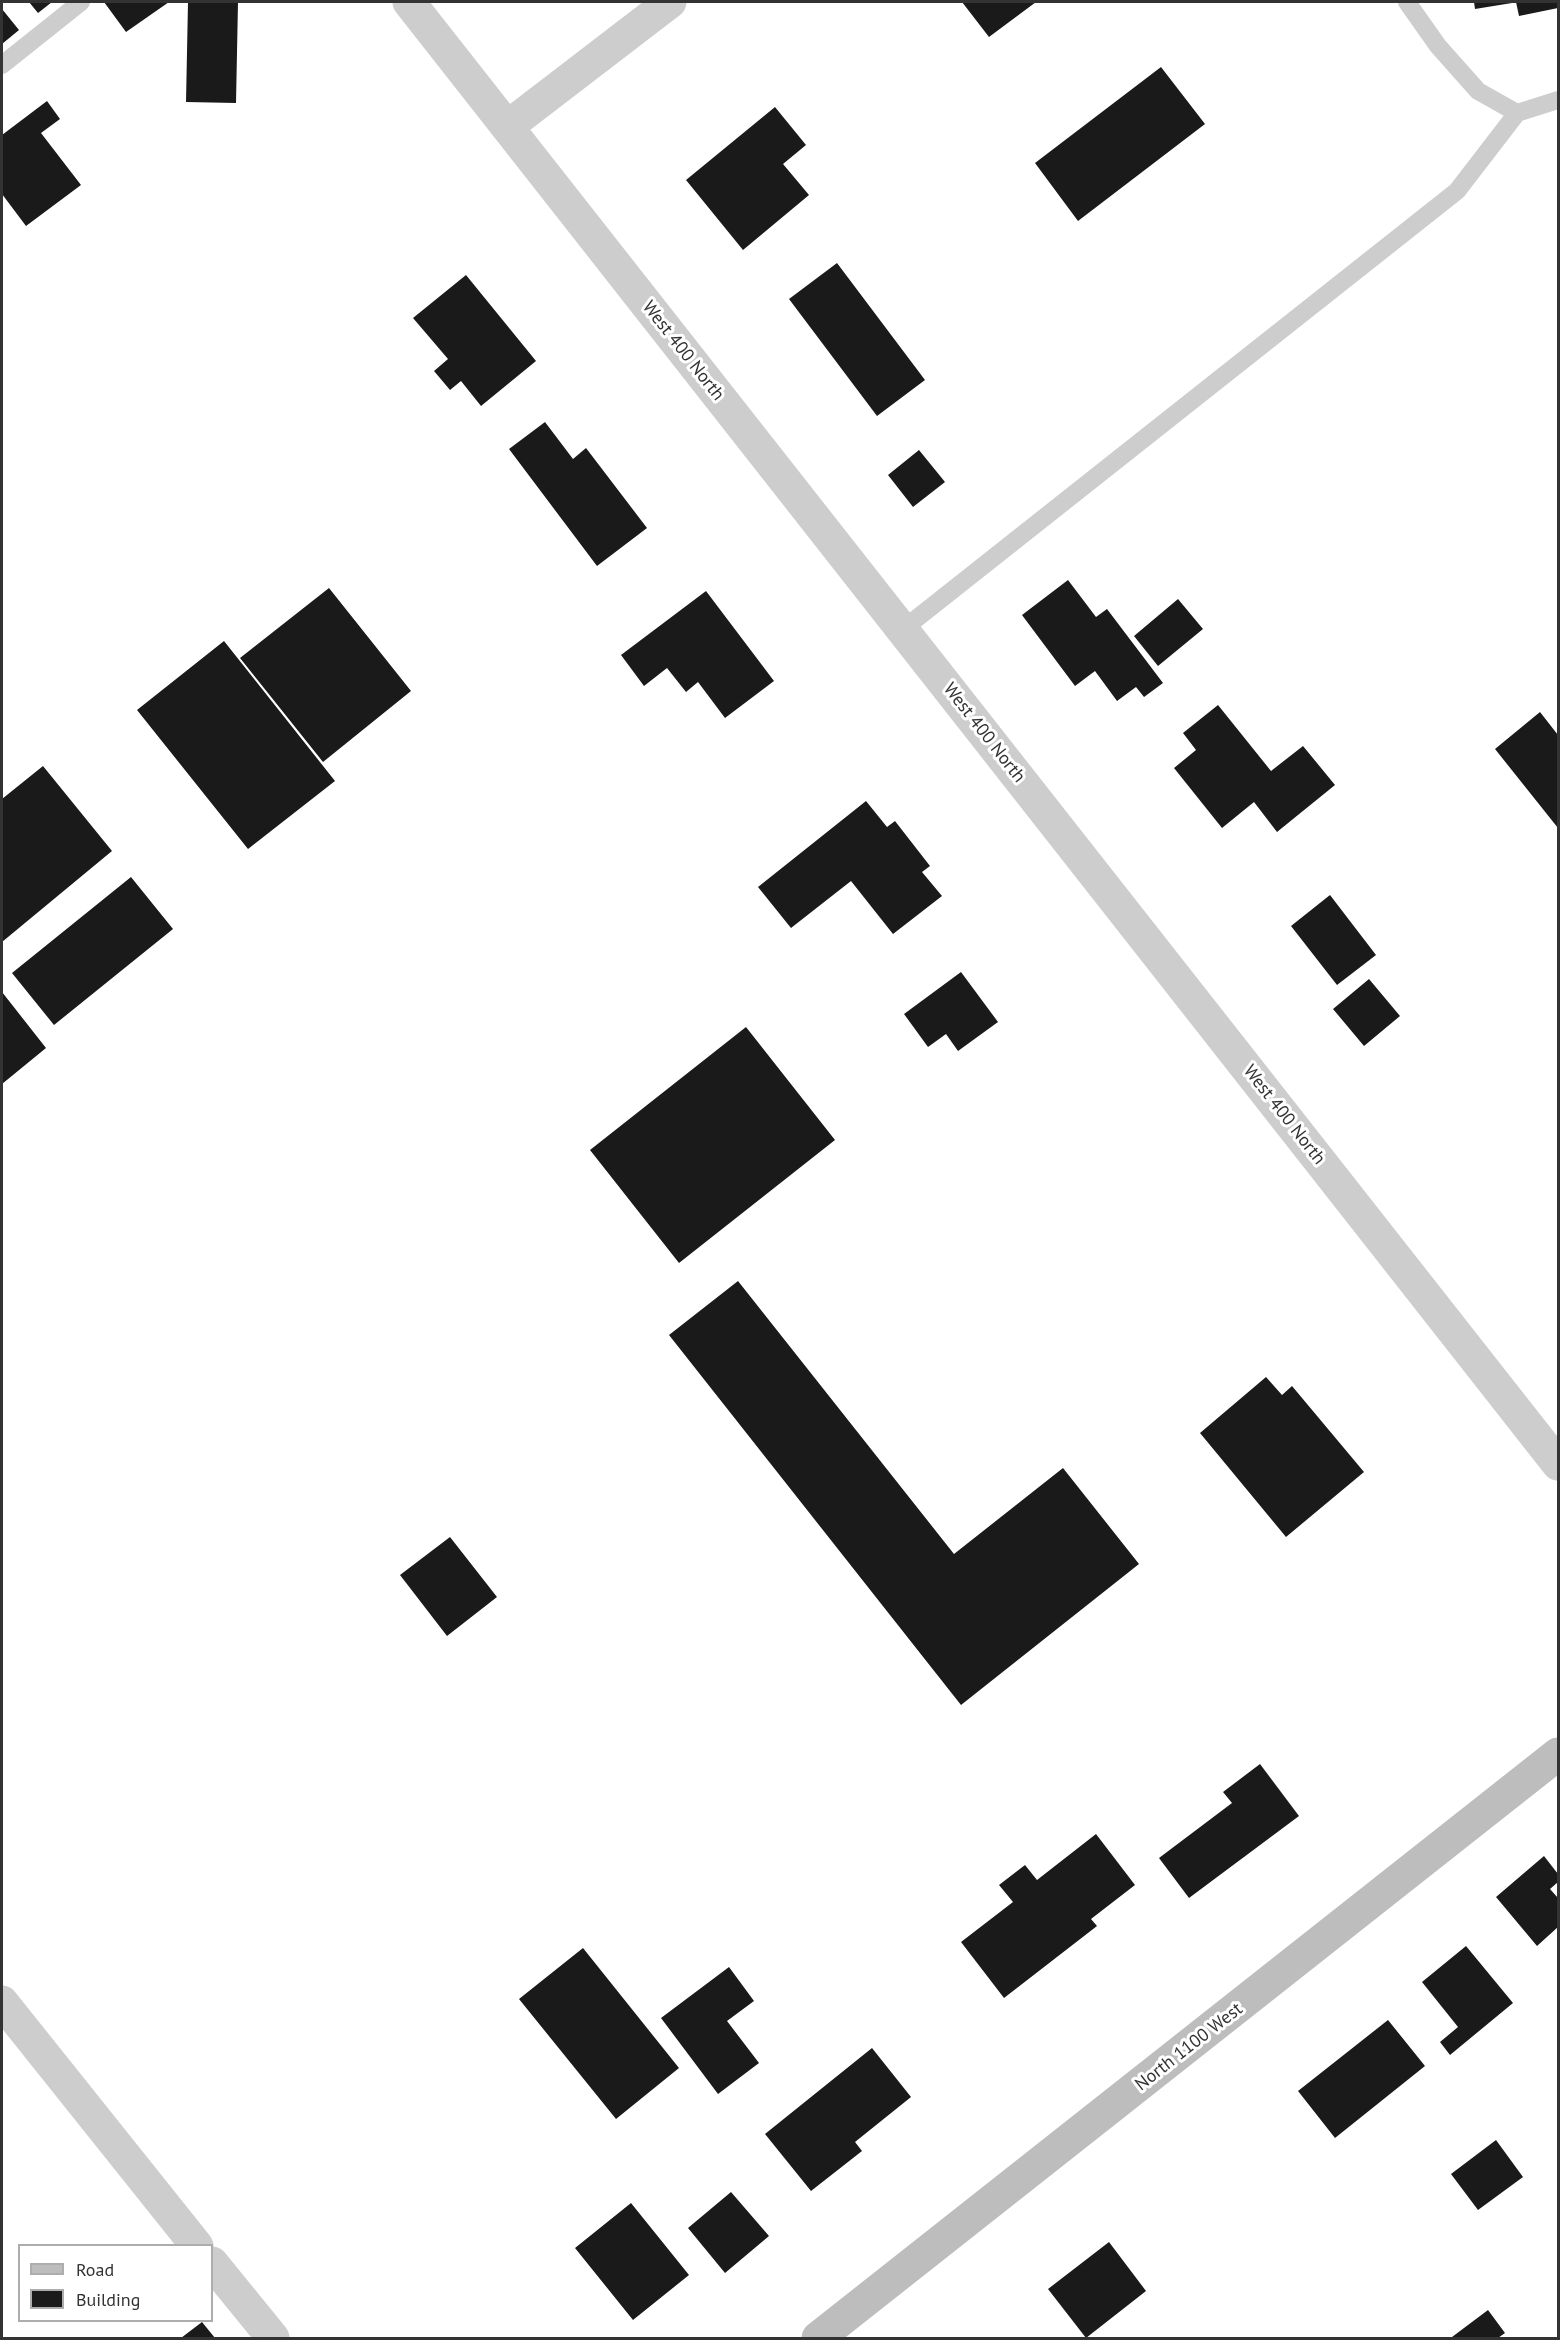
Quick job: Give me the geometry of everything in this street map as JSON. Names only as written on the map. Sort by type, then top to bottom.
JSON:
[{"type":"street","name":"West 400 North","points":[[408,2],[1558,1464]]},
{"type":"street","points":[[507,127],[670,2]]},
{"type":"street","name":"North 1100 West","points":[[818,2338],[1558,1754]]},
{"type":"street","points":[[2,2002],[196,2244]]},
{"type":"street","points":[[213,2264],[273,2338]]},
{"type":"lane","points":[[2,65],[81,2]]},
{"type":"lane","points":[[1407,2],[1438,46],[1478,91],[1517,113]]},
{"type":"lane","points":[[902,630],[1457,191],[1517,113],[1558,100]]},
{"type":"building","points":[[29,2],[52,2],[38,13]]},
{"type":"building","points":[[104,2],[169,2],[126,32]]},
{"type":"building","points":[[188,2],[238,2],[236,103],[186,102]]},
{"type":"building","points":[[962,2],[1036,2],[989,37]]},
{"type":"building","points":[[1474,2],[1512,2],[1512,3],[1475,9]]},
{"type":"building","points":[[1516,2],[1558,2],[1558,8],[1519,16]]},
{"type":"building","points":[[2,9],[19,30],[2,44]]},
{"type":"building","points":[[1161,67],[1205,124],[1078,221],[1035,163]]},
{"type":"building","points":[[47,101],[60,119],[41,133],[81,185],[26,226],[2,194],[2,135]]},
{"type":"building","points":[[775,107],[806,145],[783,164],[809,195],[743,250],[686,180]]},
{"type":"building","points":[[837,263],[925,380],[877,416],[789,299]]},
{"type":"building","points":[[466,275],[536,361],[481,406],[461,381],[450,390],[434,371],[448,359],[413,318]]},
{"type":"building","points":[[545,422],[573,459],[586,448],[647,528],[597,566],[509,449]]},
{"type":"building","points":[[919,450],[945,482],[913,507],[888,475]]},
{"type":"building","points":[[1068,580],[1096,617],[1107,609],[1163,683],[1144,697],[1136,687],[1117,701],[1095,671],[1075,686],[1022,615]]},
{"type":"building","points":[[329,588],[411,691],[323,762],[240,658]]},
{"type":"building","points":[[706,591],[774,681],[725,718],[698,682],[686,692],[667,668],[644,686],[621,655]]},
{"type":"building","points":[[1178,599],[1203,629],[1158,666],[1134,636]]},
{"type":"building","points":[[224,641],[335,781],[248,849],[137,710]]},
{"type":"building","points":[[1218,705],[1271,771],[1303,746],[1335,785],[1277,832],[1254,802],[1222,828],[1174,768],[1196,750],[1183,733]]},
{"type":"building","points":[[1540,712],[1558,735],[1558,828],[1495,749]]},
{"type":"building","points":[[43,766],[112,851],[2,942],[2,799]]},
{"type":"building","points":[[866,801],[887,827],[895,821],[930,866],[922,872],[942,896],[893,934],[851,881],[791,928],[758,887]]},
{"type":"building","points":[[131,877],[173,929],[54,1025],[12,973]]},
{"type":"building","points":[[1330,895],[1376,955],[1337,985],[1291,926]]},
{"type":"building","points":[[961,972],[998,1022],[958,1051],[946,1034],[928,1047],[904,1014]]},
{"type":"building","points":[[1369,979],[1400,1016],[1364,1046],[1333,1009]]},
{"type":"building","points":[[2,992],[46,1048],[2,1084]]},
{"type":"building","points":[[746,1027],[835,1140],[679,1263],[590,1150]]},
{"type":"building","points":[[738,1281],[954,1554],[1063,1468],[1139,1564],[961,1705],[669,1335]]},
{"type":"building","points":[[1266,1377],[1282,1395],[1292,1386],[1364,1472],[1286,1537],[1200,1433]]},
{"type":"building","points":[[450,1537],[497,1597],[447,1636],[400,1575]]},
{"type":"building","points":[[1260,1764],[1299,1816],[1189,1898],[1159,1858],[1232,1803],[1223,1792]]},
{"type":"building","points":[[1096,1834],[1135,1885],[1091,1919],[1097,1926],[1004,1998],[961,1942],[1013,1902],[999,1885],[1025,1865],[1037,1880]]},
{"type":"building","points":[[1544,1856],[1558,1874],[1558,1882],[1550,1889],[1558,1898],[1558,1927],[1537,1946],[1496,1897]]},
{"type":"building","points":[[1466,1946],[1513,2003],[1450,2055],[1440,2042],[1458,2027],[1422,1982]]},
{"type":"building","points":[[583,1948],[679,2068],[616,2119],[519,1999]]},
{"type":"building","points":[[729,1967],[754,2001],[727,2021],[759,2063],[718,2094],[661,2018]]},
{"type":"building","points":[[1388,2020],[1425,2066],[1335,2138],[1298,2091]]},
{"type":"building","points":[[872,2048],[911,2097],[855,2142],[862,2151],[811,2191],[765,2134]]},
{"type":"building","points":[[1496,2140],[1523,2177],[1478,2210],[1451,2174]]},
{"type":"building","points":[[731,2192],[769,2236],[725,2273],[688,2228]]},
{"type":"building","points":[[631,2203],[689,2275],[633,2320],[575,2248]]},
{"type":"building","points":[[1109,2242],[1146,2291],[1086,2338],[1048,2289]]},
{"type":"building","points":[[1488,2310],[1505,2333],[1498,2338],[1452,2337]]},
{"type":"building","points":[[202,2322],[215,2338],[181,2338]]}]
